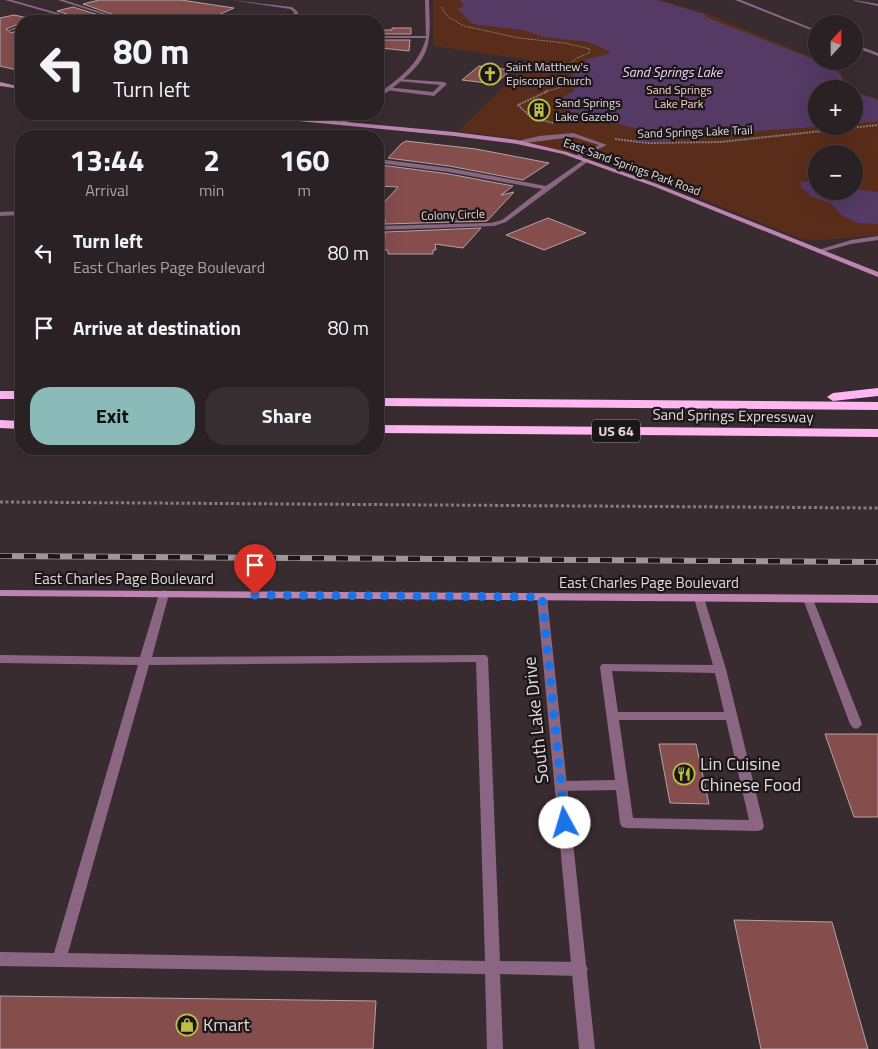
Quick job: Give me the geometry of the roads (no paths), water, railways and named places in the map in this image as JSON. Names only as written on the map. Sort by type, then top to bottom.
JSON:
[{"type":"highway","points":[[749,405],[878,392]]},
{"type":"highway","points":[[0,395],[15,396]]},
{"type":"highway","name":"Sand Springs Expressway","points":[[384,402],[878,406]]},
{"type":"highway","points":[[0,424],[15,425]]},
{"type":"highway","name":"Sand Springs Expressway","points":[[384,429],[854,433],[878,435]]},
{"type":"street","points":[[7,0],[63,15]]},
{"type":"street","points":[[60,0],[108,15]]},
{"type":"street","points":[[233,0],[291,8],[296,12],[295,15]]},
{"type":"street","points":[[386,90],[416,65],[424,51],[428,38],[427,0]]},
{"type":"street","points":[[737,0],[808,28]]},
{"type":"street","points":[[856,0],[878,5]]},
{"type":"street","points":[[10,30],[15,28]]},
{"type":"street","points":[[384,37],[428,38]]},
{"type":"street","points":[[863,49],[878,55]]},
{"type":"street","points":[[386,90],[434,94],[444,84],[399,80]]},
{"type":"street","points":[[0,84],[15,87]]},
{"type":"street","name":"East Sand Springs Park Road","points":[[310,120],[517,142],[577,157],[878,275]]},
{"type":"street","points":[[342,123],[346,120]]},
{"type":"street","points":[[517,142],[573,135],[604,145],[577,157]]},
{"type":"street","name":"Colony Circle","points":[[384,228],[492,225],[504,221],[587,160]]},
{"type":"street","points":[[384,162],[450,170],[548,188]]},
{"type":"street","points":[[0,214],[15,213]]},
{"type":"street","points":[[818,251],[851,242],[878,238]]},
{"type":"street","name":"East Charles Page Boulevard","points":[[0,593],[878,599]]},
{"type":"street","points":[[59,960],[164,594]]},
{"type":"street","name":"South Lake Drive","points":[[542,597],[587,1049]]},
{"type":"street","points":[[699,598],[720,669],[757,826],[627,823],[606,667],[720,669]]},
{"type":"street","points":[[808,599],[856,724]]},
{"type":"street","points":[[0,659],[146,661],[482,658],[495,1049]]},
{"type":"street","points":[[613,716],[731,716]]},
{"type":"street","points":[[561,786],[621,785]]},
{"type":"street","points":[[0,960],[580,969]]},
{"type":"water","name":"Sand Springs Lake","points":[[460,0],[657,0],[704,14],[706,17],[808,57],[808,70],[835,70],[839,73],[842,80],[808,80],[808,127],[673,138],[676,141],[633,141],[644,137],[638,129],[571,112],[562,108],[555,101],[574,91],[570,81],[577,67],[586,63],[587,59],[609,54],[610,52],[589,42],[544,37],[523,30],[471,23],[458,9],[464,6]]},
{"type":"water","points":[[863,95],[878,100],[878,121],[863,123]]},
{"type":"water","points":[[808,181],[808,192],[801,188],[801,182]]},
{"type":"water","points":[[863,190],[878,192],[878,224],[857,223],[841,215],[831,203],[822,200],[863,200]]},
{"type":"railway","points":[[0,556],[878,562]]},
{"type":"place","name":"Saint Matthew's Episcopal Church","points":[[490,74]]},
{"type":"place","name":"Sand Springs Lake Gazebo","points":[[539,110]]},
{"type":"place","name":"Lin Cuisine Chinese Food","points":[[684,774]]},
{"type":"place","name":"Kmart","points":[[187,1025]]},
{"type":"park label","name":"Sand Springs Lake Park","points":[[679,97]]}]
